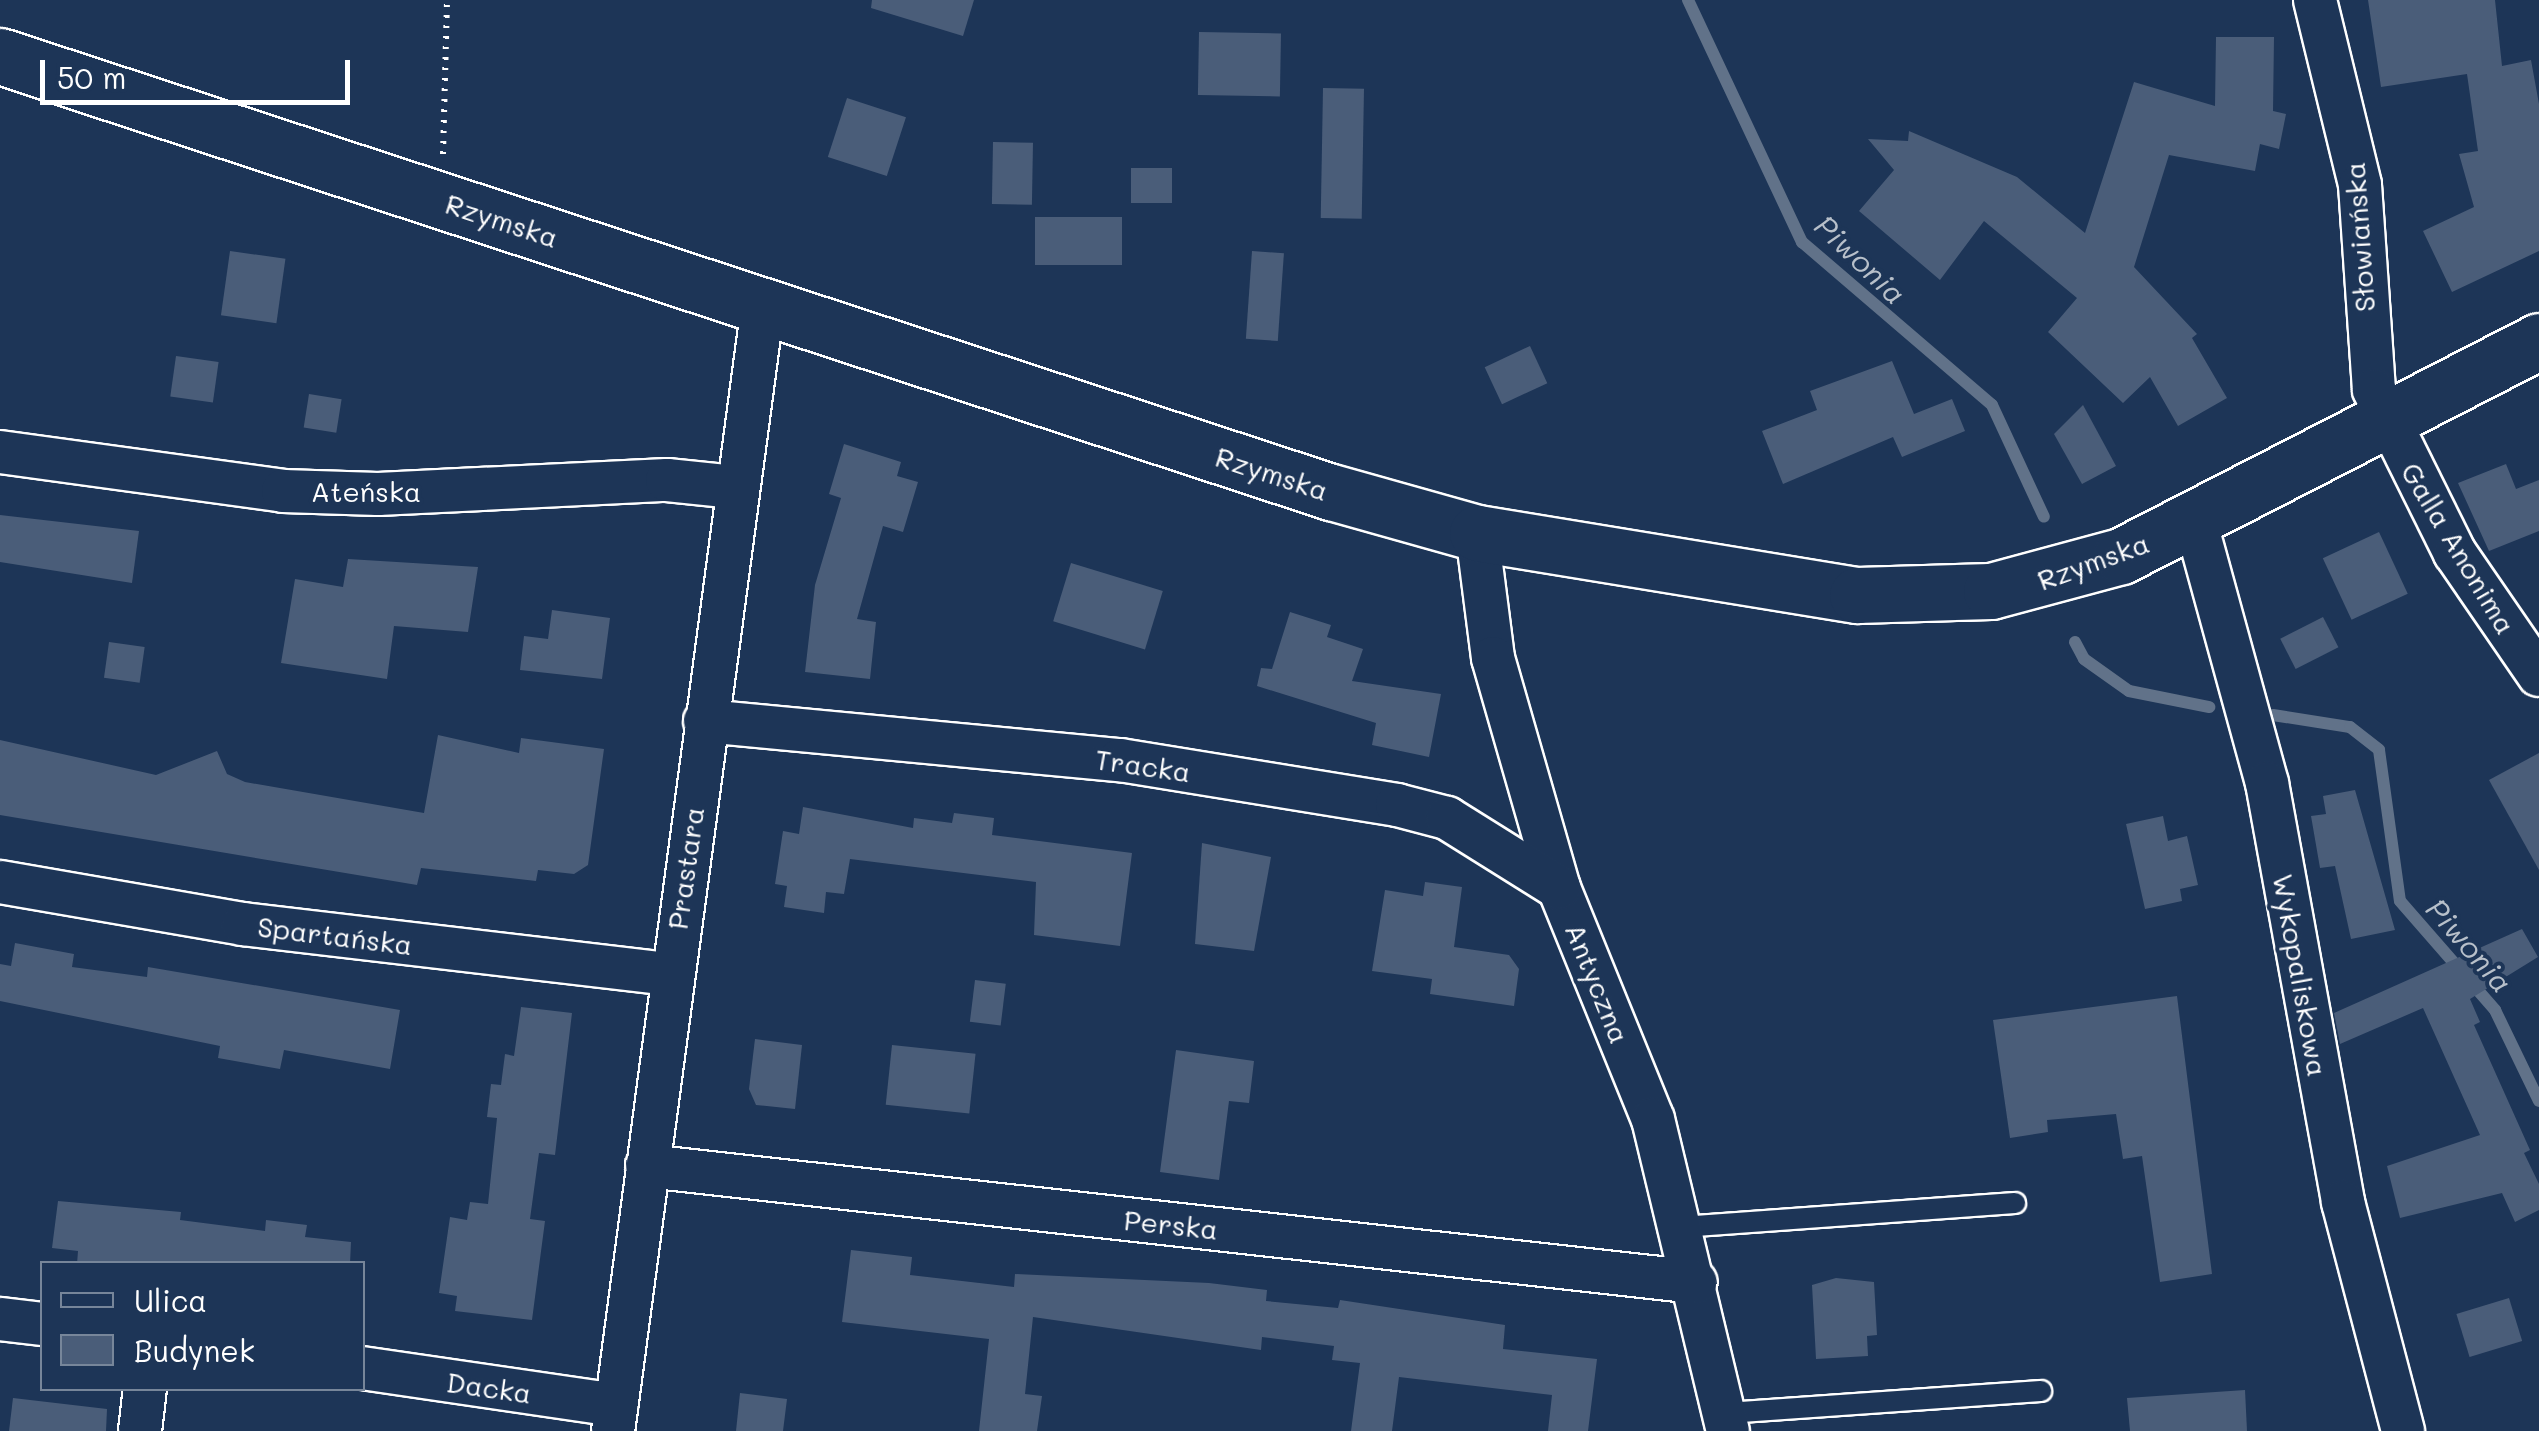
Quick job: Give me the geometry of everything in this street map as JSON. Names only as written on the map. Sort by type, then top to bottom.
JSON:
[{"type":"main road","name":"Rzymska","points":[[0,56],[763,306],[1477,533],[1750,580],[1924,597],[2058,578],[2195,520],[2384,417],[2539,341]]},
{"type":"street","name":"Słowiańska","points":[[2316,0],[2360,185],[2369,365],[2384,417]]},
{"type":"street","name":"Prastara","points":[[614,1418],[734,488],[763,306]]},
{"type":"street","name":"Galla Anonima","points":[[2384,417],[2456,553],[2539,676]]},
{"type":"street","name":"Ateńska","points":[[0,452],[283,491],[378,494],[667,480],[734,488]]},
{"type":"street","name":"Wykopaliskowa","points":[[2195,520],[2267,783],[2343,1202],[2403,1431]]},
{"type":"street","name":"Antyczna","points":[[1477,533],[1494,658],[1559,888],[1653,1119],[1696,1282],[1727,1422]]},
{"type":"street","name":"Tracka","points":[[705,721],[1120,760],[1396,804],[1446,818],[1559,888]]},
{"type":"street","name":"Spartańska","points":[[0,882],[243,924],[671,974]]},
{"type":"street","name":"Perska","points":[[646,1166],[1696,1282]]},
{"type":"street","points":[[0,1319],[40,1324]]},
{"type":"street","name":"Dacka","points":[[365,1369],[614,1418]]},
{"type":"street","points":[[140,1431],[146,1391]]},
{"type":"lane","points":[[1681,1227],[2015,1203]]},
{"type":"lane","points":[[1727,1422],[2042,1391]]},
{"type":"path","points":[[442,200],[448,0]]},
{"type":"building","points":[[872,0],[974,0],[963,36],[871,8]]},
{"type":"building","points":[[2368,0],[2495,0],[2502,66],[2531,60],[2539,104],[2539,251],[2452,292],[2423,231],[2474,207],[2459,154],[2478,151],[2467,74],[2381,87]]},
{"type":"building","points":[[1199,32],[1281,33],[1280,96],[1198,95]]},
{"type":"building","points":[[2216,37],[2274,37],[2273,111],[2286,114],[2279,149],[2260,144],[2255,171],[2169,155],[2134,267],[2197,334],[2192,338],[2227,398],[2178,426],[2150,377],[2123,403],[2048,332],[2077,298],[1984,221],[1940,280],[1859,211],[1894,170],[1868,139],[1908,141],[1909,131],[2017,177],[2085,233],[2134,82],[2215,106]]},
{"type":"building","points":[[1323,88],[1364,89],[1362,219],[1321,218]]},
{"type":"building","points":[[847,98],[906,117],[887,176],[828,157]]},
{"type":"building","points":[[993,142],[1033,143],[1032,205],[992,204]]},
{"type":"building","points":[[1131,168],[1172,168],[1172,203],[1131,203]]},
{"type":"building","points":[[1035,217],[1122,217],[1122,265],[1035,265]]},
{"type":"building","points":[[230,251],[285,259],[276,323],[221,315]]},
{"type":"building","points":[[1252,251],[1284,253],[1278,341],[1246,339]]},
{"type":"building","points":[[1530,346],[1547,383],[1502,404],[1485,367]]},
{"type":"building","points":[[176,356],[219,362],[213,403],[170,397]]},
{"type":"building","points":[[1892,361],[1914,414],[1952,399],[1965,431],[1902,457],[1893,437],[1783,484],[1762,431],[1817,410],[1810,391]]},
{"type":"building","points":[[309,394],[342,399],[336,433],[304,428]]},
{"type":"building","points":[[2083,405],[2116,466],[2082,484],[2054,434]]},
{"type":"building","points":[[844,444],[901,462],[897,476],[918,482],[903,532],[883,526],[857,619],[876,622],[870,679],[805,672],[815,585],[841,498],[829,494]]},
{"type":"building","points":[[2506,464],[2516,489],[2539,480],[2539,531],[2489,551],[2458,483]]},
{"type":"building","points":[[0,515],[139,531],[132,583],[0,562]]},
{"type":"building","points":[[2379,532],[2408,594],[2352,620],[2323,558]]},
{"type":"building","points":[[348,559],[478,567],[468,632],[394,626],[387,679],[281,663],[295,579],[343,587]]},
{"type":"building","points":[[1071,563],[1163,591],[1145,649],[1053,621]]},
{"type":"building","points":[[552,610],[610,618],[602,679],[520,670],[524,636],[548,639]]},
{"type":"building","points":[[1290,612],[1331,625],[1327,637],[1363,649],[1352,681],[1441,694],[1429,757],[1372,745],[1376,723],[1257,686],[1261,668],[1272,669]]},
{"type":"building","points":[[2323,617],[2338,647],[2296,669],[2280,639]]},
{"type":"building","points":[[109,642],[145,647],[140,683],[104,678]]},
{"type":"building","points":[[438,735],[519,753],[521,738],[604,749],[588,865],[574,874],[538,870],[536,881],[421,868],[417,885],[0,815],[0,740],[156,775],[217,751],[227,774],[245,782],[424,813]]},
{"type":"building","points":[[2539,753],[2539,870],[2489,780]]},
{"type":"building","points":[[2355,790],[2395,930],[2351,939],[2335,866],[2320,868],[2311,816],[2326,814],[2323,796]]},
{"type":"building","points":[[803,807],[913,828],[914,818],[952,823],[954,813],[994,818],[992,835],[1132,853],[1120,946],[1034,935],[1036,882],[850,859],[844,894],[826,892],[824,913],[784,907],[787,886],[775,884],[783,831],[799,834]]},
{"type":"building","points":[[2163,816],[2168,841],[2187,836],[2198,885],[2180,889],[2182,901],[2145,909],[2126,824]]},
{"type":"building","points":[[1202,843],[1271,857],[1254,951],[1195,944]]},
{"type":"building","points":[[1425,882],[1462,887],[1454,947],[1509,955],[1519,969],[1514,1006],[1430,994],[1432,979],[1372,971],[1385,890],[1423,896]]},
{"type":"building","points":[[2522,929],[2538,957],[2470,999],[2480,1022],[2474,1025],[2530,1150],[2524,1153],[2539,1184],[2539,1210],[2515,1222],[2502,1193],[2400,1218],[2387,1166],[2480,1135],[2423,1008],[2340,1044],[2334,1013]]},
{"type":"building","points":[[15,943],[74,954],[72,967],[147,977],[148,967],[400,1010],[390,1069],[284,1050],[280,1069],[218,1058],[220,1046],[0,1001],[0,964],[11,966]]},
{"type":"building","points":[[975,980],[1006,984],[1001,1025],[970,1022]]},
{"type":"building","points":[[2177,996],[2212,1274],[2160,1282],[2142,1156],[2123,1159],[2116,1114],[2047,1120],[2048,1132],[2010,1138],[1993,1020]]},
{"type":"building","points":[[521,1007],[572,1013],[555,1155],[539,1153],[530,1219],[545,1221],[532,1320],[455,1311],[457,1296],[439,1293],[450,1217],[467,1220],[470,1202],[488,1204],[497,1118],[487,1117],[491,1084],[501,1085],[505,1054],[514,1056]]},
{"type":"building","points":[[755,1039],[802,1045],[795,1109],[756,1105],[749,1089]]},
{"type":"building","points":[[892,1045],[976,1054],[969,1113],[886,1105]]},
{"type":"building","points":[[1176,1050],[1254,1061],[1249,1103],[1229,1101],[1219,1180],[1160,1172]]},
{"type":"building","points":[[58,1201],[181,1212],[180,1220],[265,1231],[266,1220],[307,1225],[305,1237],[351,1242],[350,1261],[77,1261],[78,1251],[52,1248]]},
{"type":"building","points":[[851,1250],[912,1257],[910,1275],[1014,1287],[1015,1274],[1209,1283],[1267,1290],[1266,1301],[1338,1308],[1340,1300],[1505,1325],[1503,1349],[1597,1359],[1588,1431],[1548,1431],[1552,1395],[1399,1377],[1392,1431],[1351,1431],[1360,1363],[1332,1360],[1334,1346],[1262,1337],[1261,1350],[1033,1317],[1025,1394],[1042,1396],[1037,1431],[979,1431],[989,1339],[842,1322]]},
{"type":"building","points":[[1836,1278],[1874,1282],[1877,1335],[1867,1336],[1868,1356],[1816,1359],[1812,1285]]},
{"type":"building","points":[[2509,1298],[2522,1341],[2470,1357],[2456,1314]]},
{"type":"building","points":[[2245,1390],[2247,1431],[2130,1431],[2127,1398]]},
{"type":"building","points":[[740,1393],[787,1399],[783,1431],[736,1431]]},
{"type":"building","points":[[13,1398],[107,1409],[106,1431],[9,1431]]},
{"type":"waterway","name":"Piwonia","points":[[1688,0],[1802,242],[1992,405],[2044,517]]},
{"type":"waterway","name":"Piwonia","points":[[2075,642],[2084,659],[2129,691],[2209,707]]},
{"type":"waterway","name":"Piwonia","points":[[2273,715],[2350,727],[2379,750],[2400,901],[2495,1010],[2539,1101]]}]
